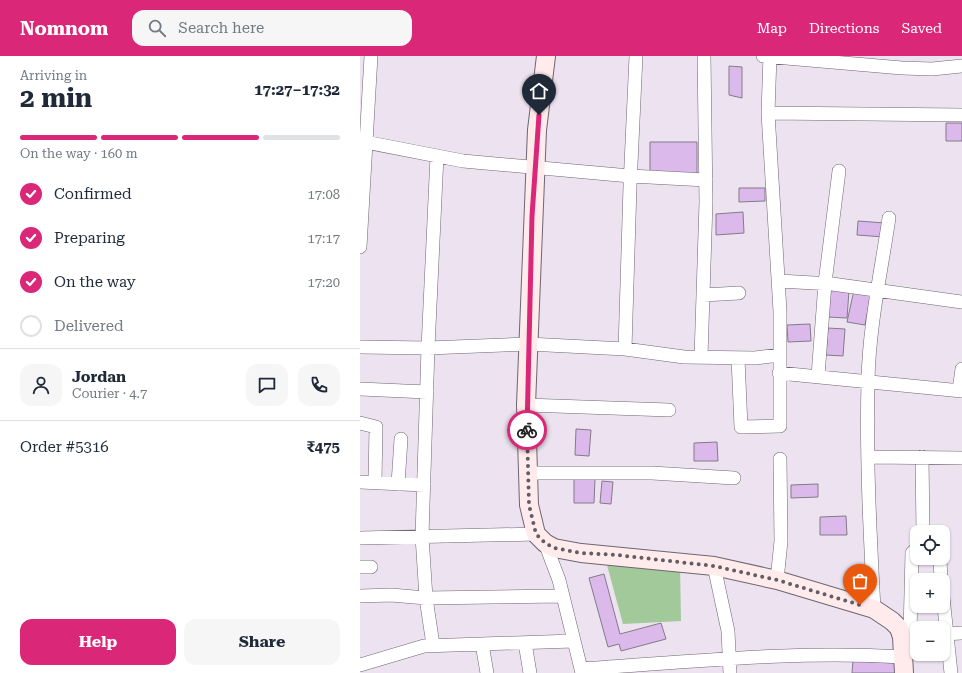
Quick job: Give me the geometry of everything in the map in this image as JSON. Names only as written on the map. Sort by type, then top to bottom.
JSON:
[{"type":"street","points":[[360,248],[363,141],[371,56]]},
{"type":"street","points":[[546,56],[537,130],[528,344],[526,405],[529,505],[564,596],[573,640],[582,671],[729,666],[786,655],[904,665],[909,633],[912,565]]},
{"type":"street","points":[[625,349],[630,176],[636,56]]},
{"type":"street","points":[[701,357],[706,180],[704,56]]},
{"type":"street","points":[[738,358],[741,427],[780,426],[779,281],[768,113],[768,56],[889,61],[932,69],[962,66]]},
{"type":"street","points":[[768,113],[962,115]]},
{"type":"street","points":[[363,141],[463,161],[535,166],[630,176],[706,180]]},
{"type":"street","points":[[434,645],[426,598],[422,536],[428,348],[437,156]]},
{"type":"street","points":[[818,376],[825,283],[839,171]]},
{"type":"street","points":[[874,609],[868,380],[873,318],[889,218]]},
{"type":"street","points":[[779,281],[825,283],[878,289],[962,302]]},
{"type":"street","points":[[703,295],[739,293]]},
{"type":"street","points":[[360,347],[428,348],[528,344],[625,349],[663,355],[701,357],[738,358],[780,355]]},
{"type":"street","points":[[779,373],[868,380],[960,390],[962,369]]},
{"type":"street","points":[[360,389],[427,392]]},
{"type":"street","points":[[526,405],[669,410]]},
{"type":"street","points":[[360,423],[376,427],[375,482]]},
{"type":"street","points":[[398,484],[401,439]]},
{"type":"street","points":[[869,457],[962,458]]},
{"type":"street","points":[[922,457],[923,525]]},
{"type":"street","points":[[777,580],[781,541],[780,459]]},
{"type":"street","points":[[528,474],[652,473],[734,478]]},
{"type":"street","points":[[360,482],[424,485]]},
{"type":"street","points":[[360,537],[422,536],[541,539],[554,548],[581,553],[617,555],[714,566],[777,580],[874,609],[892,621],[899,628],[909,633]]},
{"type":"street","points":[[714,566],[728,631],[729,666]]},
{"type":"street","points":[[360,596],[391,595],[426,598],[564,596]]},
{"type":"street","points":[[950,633],[962,632]]},
{"type":"street","points":[[360,665],[406,650],[434,645],[525,643],[573,640]]},
{"type":"street","points":[[525,643],[530,673]]},
{"type":"street","points":[[482,644],[487,673]]},
{"type":"street","points":[[949,661],[951,673]]},
{"type":"green space","points":[[604,554],[680,565],[681,621],[623,624]]},
{"type":"building","points":[[729,66],[742,67],[742,98],[729,95]]},
{"type":"building","points":[[946,123],[962,123],[962,141],[946,141]]},
{"type":"building","points":[[650,142],[697,142],[697,175],[650,176]]},
{"type":"building","points":[[739,188],[765,188],[765,201],[739,202]]},
{"type":"building","points":[[743,212],[744,233],[716,235],[716,214]]},
{"type":"building","points":[[858,221],[885,223],[884,237],[857,235]]},
{"type":"building","points":[[829,290],[849,291],[847,318],[828,317]]},
{"type":"building","points":[[854,290],[871,294],[865,325],[847,322]]},
{"type":"building","points":[[810,324],[811,341],[788,342],[787,325]]},
{"type":"building","points":[[828,328],[845,329],[843,356],[826,355]]},
{"type":"building","points":[[576,429],[591,430],[589,456],[575,455]]},
{"type":"building","points":[[717,442],[718,461],[694,461],[694,443]]},
{"type":"building","points":[[574,478],[595,479],[594,503],[574,503]]},
{"type":"building","points":[[602,481],[613,482],[611,504],[600,503]]},
{"type":"building","points":[[818,484],[818,497],[791,498],[791,485]]},
{"type":"building","points":[[846,516],[847,535],[820,535],[820,517]]},
{"type":"building","points":[[604,574],[620,634],[661,623],[666,639],[621,651],[619,644],[608,647],[589,578]]},
{"type":"building","points":[[853,661],[897,663],[897,673],[852,673]]},
{"type":"way so far","points":[[527,430],[529,505],[536,534],[545,543],[554,548],[581,553],[617,555],[714,566],[777,580],[860,605]]},
{"type":"route","points":[[527,430],[526,405],[532,216],[539,115]]}]
